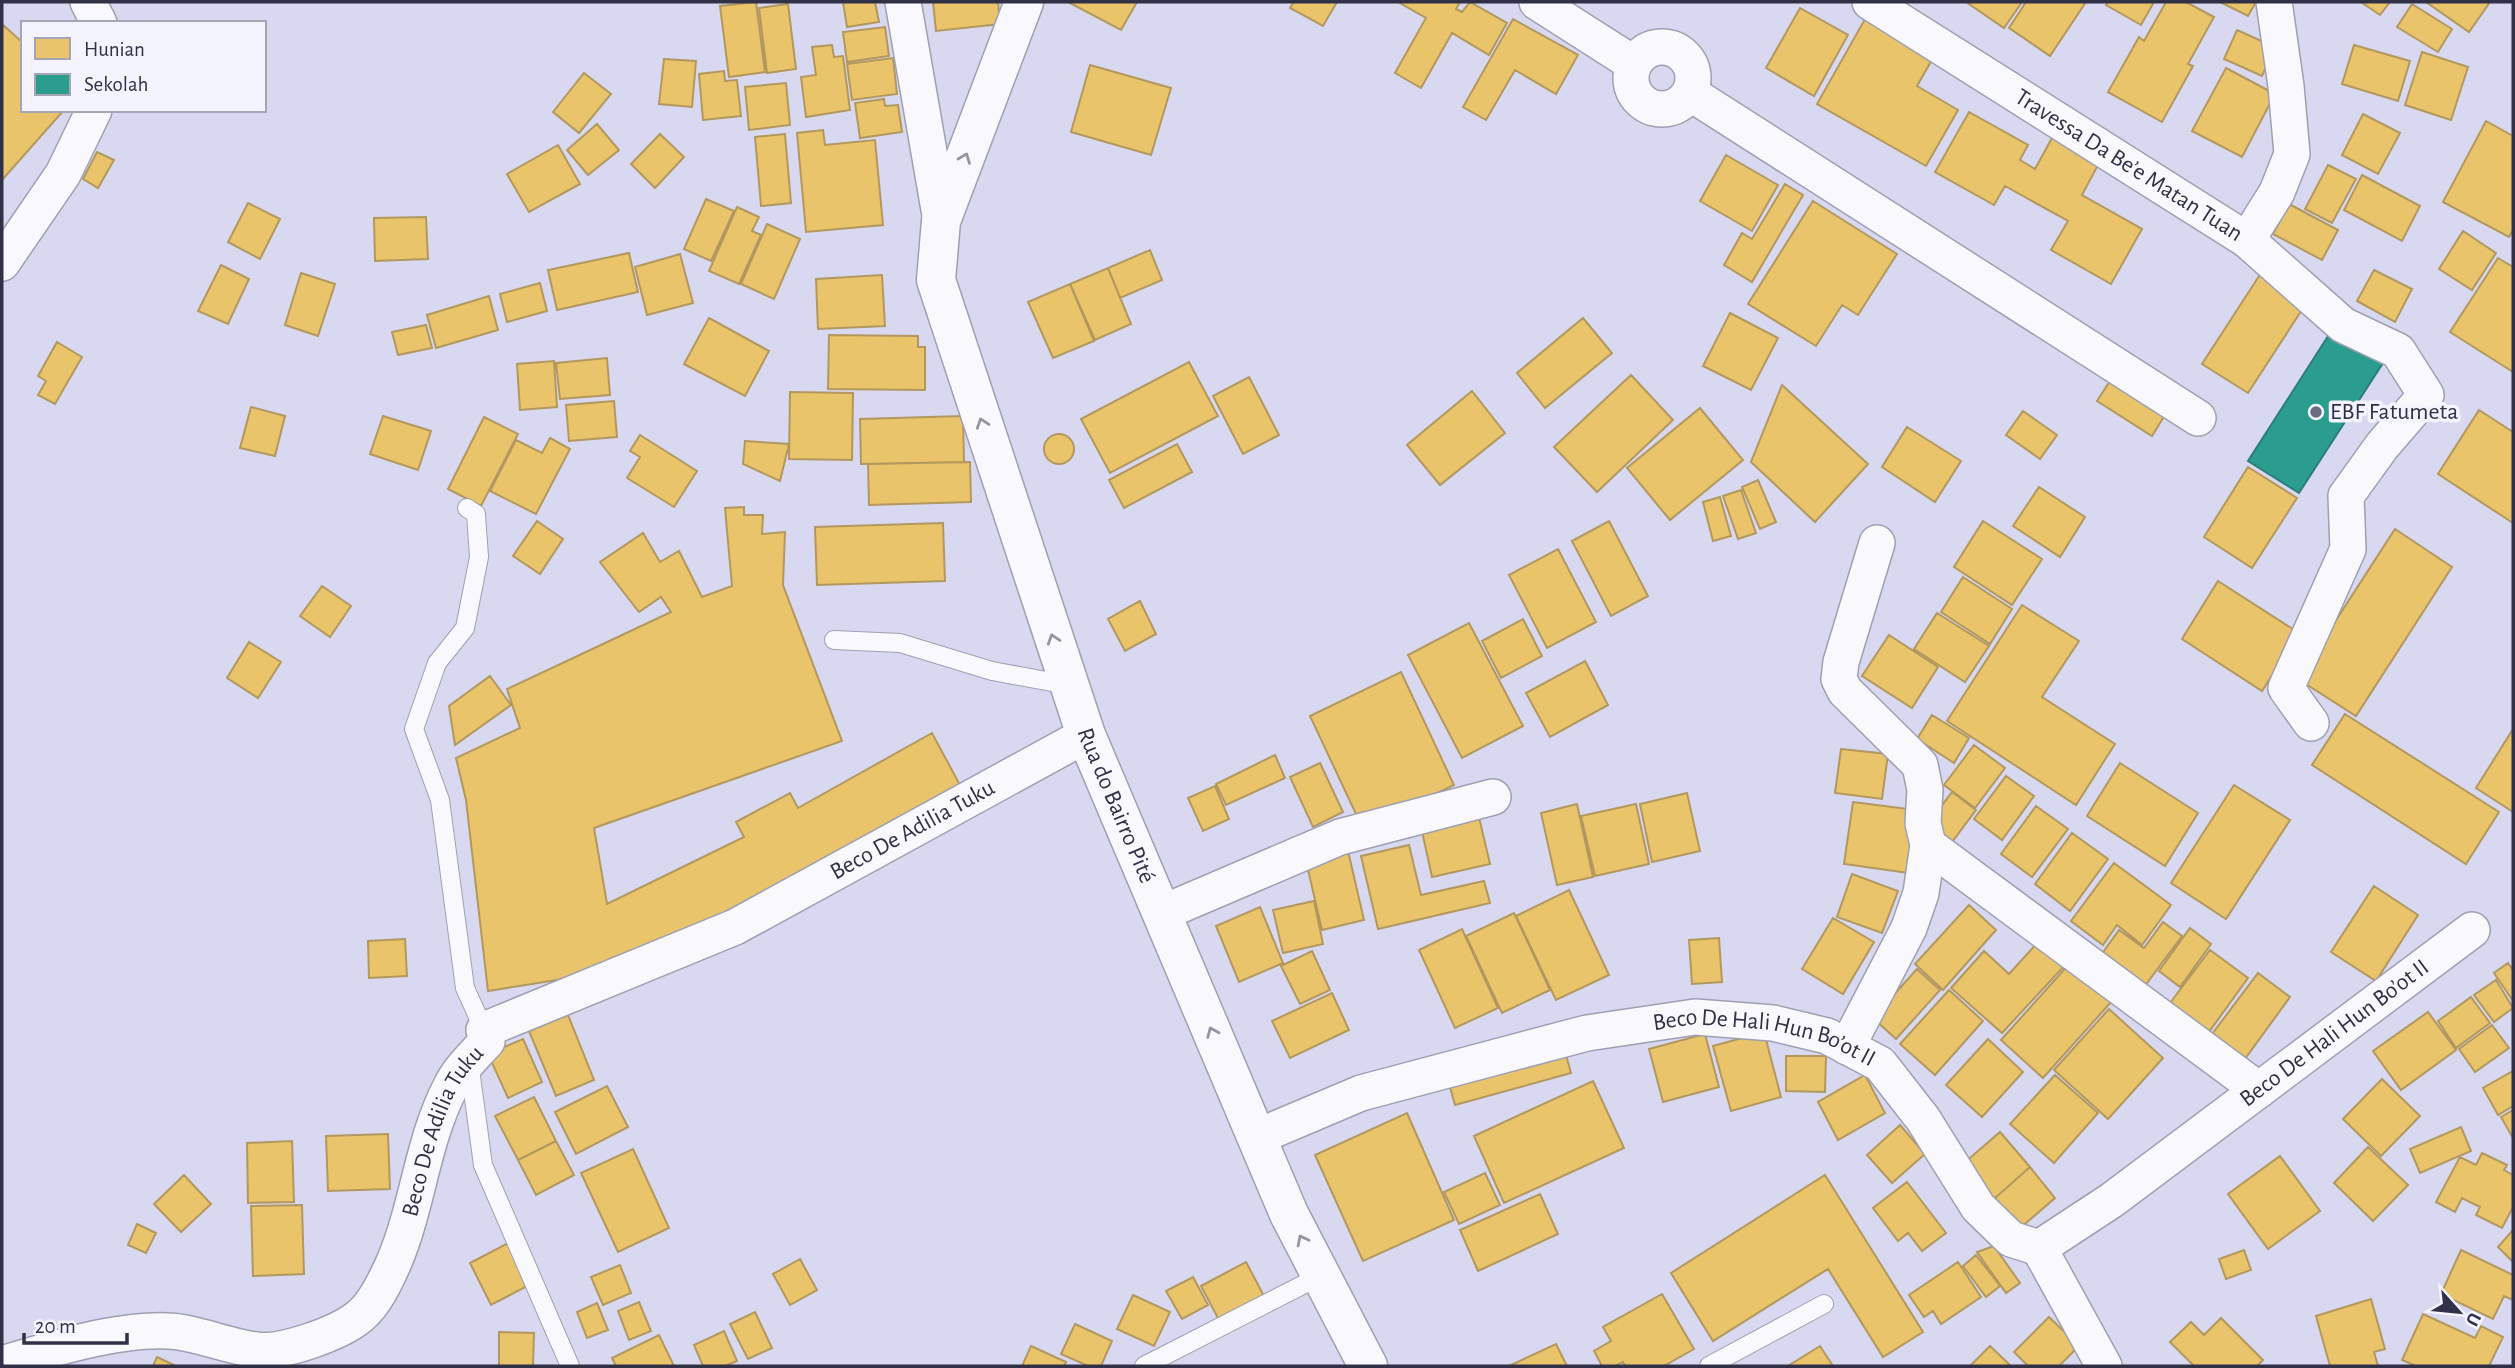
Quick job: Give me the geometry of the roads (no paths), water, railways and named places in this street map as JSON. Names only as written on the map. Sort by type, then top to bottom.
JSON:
[{"type":"main road","name":"Rua do Bairro Pité","points":[[1024,2],[941,222],[936,280],[1086,735],[1257,1137],[1320,1276],[1368,1366]]},
{"type":"street","points":[[88,2],[98,21]]},
{"type":"street","points":[[903,2],[941,222]]},
{"type":"street","points":[[1537,2],[1634,64],[1631,83],[1640,101],[1657,110],[1677,107],[1690,93],[2198,418]]},
{"type":"street","name":"Travessa Da Be’e Matan Tuan","points":[[1870,2],[2247,240],[2277,192],[2292,154],[2274,2]]},
{"type":"street","points":[[2,263],[63,174],[93,112]]},
{"type":"street","points":[[2247,240],[2343,325],[2398,351],[2427,395],[2382,446],[2346,496],[2348,549],[2286,688],[2311,723]]},
{"type":"street","points":[[1847,1047],[1909,929],[1921,894],[1928,845],[1923,823],[1925,790],[1920,765],[1845,691],[1839,678],[1841,662],[1877,543]]},
{"type":"street","name":"Beco De Adilia Tuku","points":[[2,1364],[56,1348],[169,1331],[257,1350],[281,1349],[340,1328],[361,1316],[395,1261],[420,1186],[438,1114],[452,1083],[487,1041],[484,1030],[735,927],[1086,735]]},
{"type":"street","points":[[1162,914],[1340,836],[1493,797]]},
{"type":"street","points":[[1928,845],[2259,1090]]},
{"type":"street","name":"Beco De Hali Hun Bo’ot II","points":[[1257,1137],[1362,1093],[1600,1031],[1695,1017],[1773,1023],[1826,1036],[1880,1064],[1923,1119],[1978,1207],[2011,1239],[2039,1248],[2112,1200],[2472,930]]},
{"type":"street","points":[[2039,1248],[2104,1366]]},
{"type":"lane","points":[[467,508],[477,513],[479,557],[464,628],[437,663],[414,729],[440,800],[465,988],[484,1030]]},
{"type":"lane","points":[[834,640],[900,643],[992,671],[1068,685]]},
{"type":"lane","points":[[469,1062],[483,1165],[570,1366]]},
{"type":"lane","points":[[1144,1366],[1320,1276]]},
{"type":"lane","points":[[1709,1366],[1824,1304]]},
{"type":"place","name":"EBF Fatumeta","points":[[2316,412]]}]
